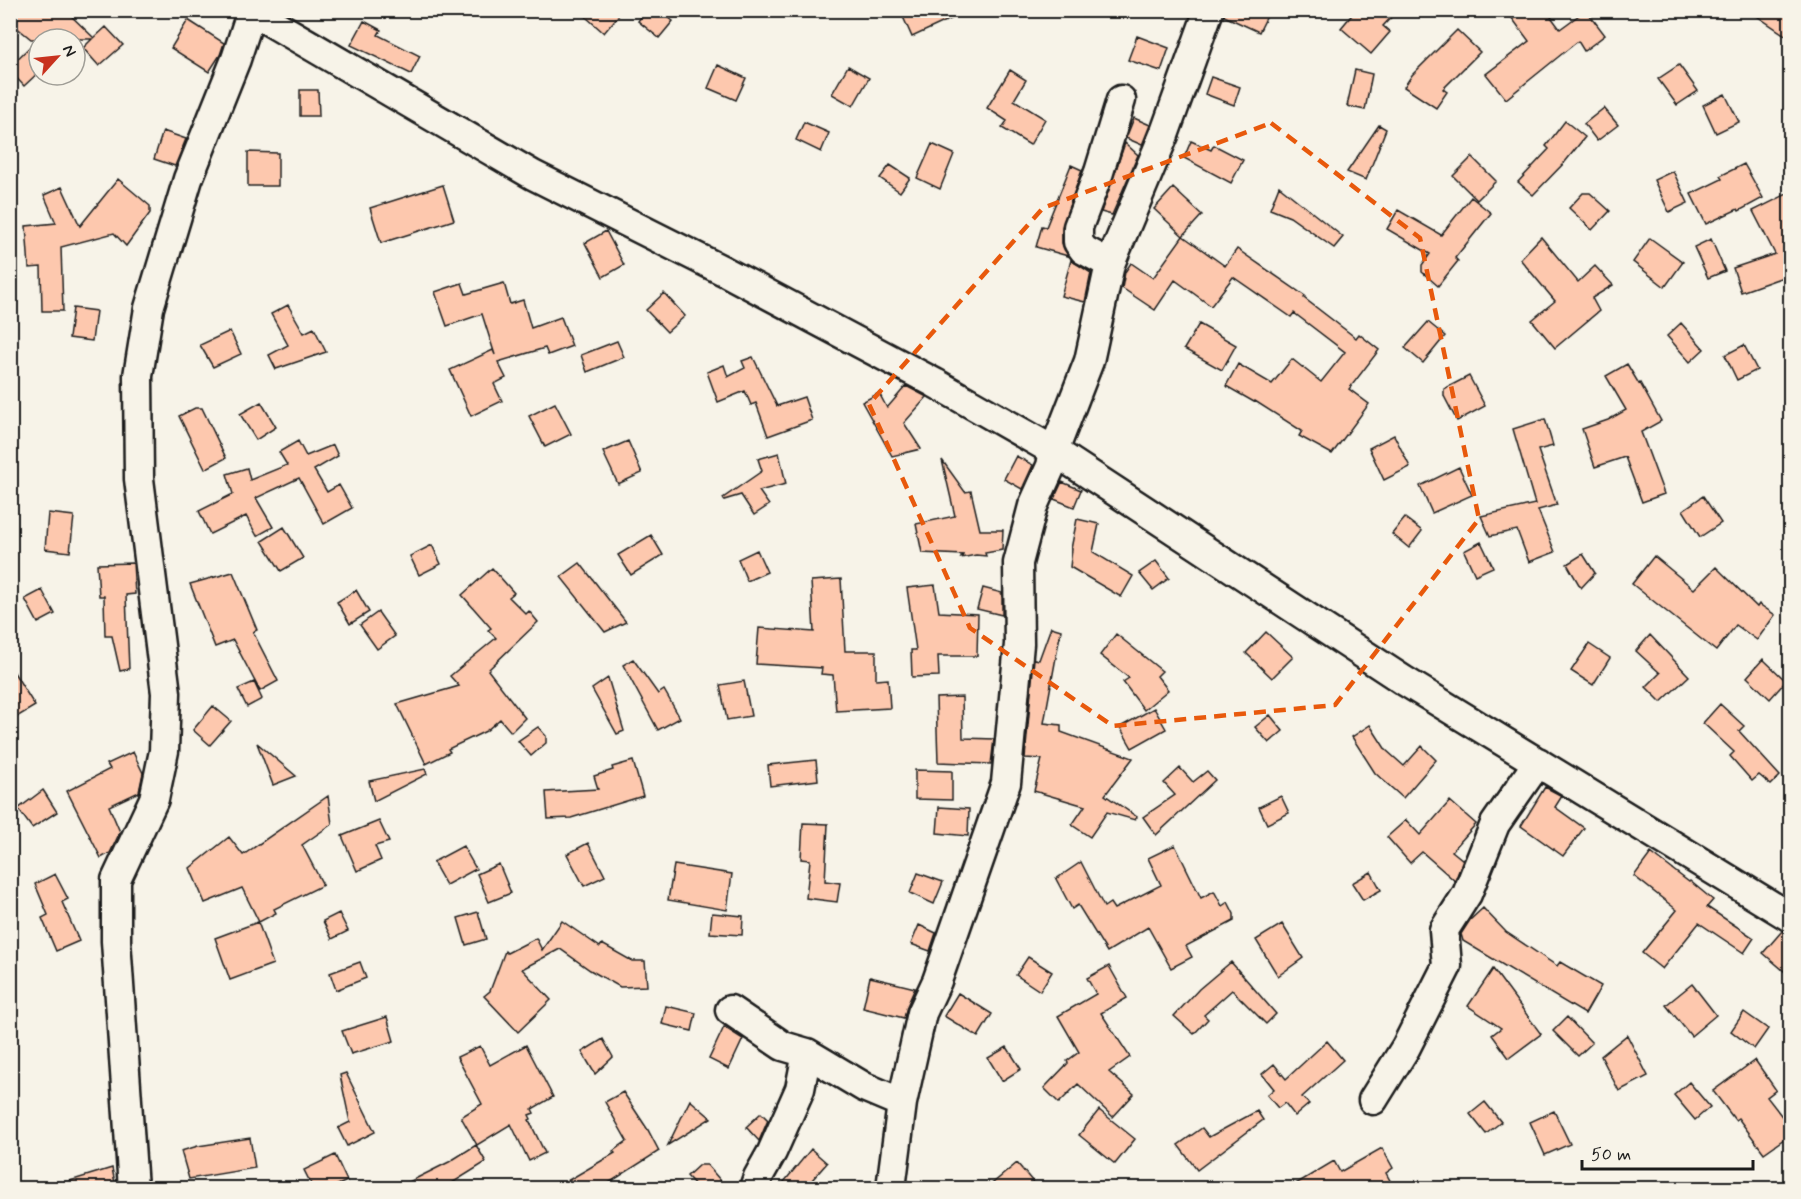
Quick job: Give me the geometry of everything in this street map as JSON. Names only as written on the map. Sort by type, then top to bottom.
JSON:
[{"type":"street","points":[[891,1188],[902,1103],[922,1013],[938,981],[1006,783],[1019,644],[1018,563],[1033,506],[1052,466],[1054,451],[1089,361],[1110,264],[1164,135],[1209,10]]},
{"type":"street","points":[[133,1188],[117,952],[116,880],[154,799],[164,752],[166,693],[139,479],[138,376],[149,308],[188,179],[236,59],[251,11],[533,175],[724,270],[935,383],[1054,451],[1393,673],[1791,917]]},
{"type":"street","points":[[1110,264],[1084,250],[1078,242],[1078,227],[1099,172],[1121,100]]},
{"type":"street","points":[[1373,1100],[1406,1047],[1447,966],[1444,930],[1467,894],[1495,824],[1538,762]]},
{"type":"street","points":[[730,1010],[783,1046],[807,1053],[864,1087],[902,1103]]},
{"type":"street","points":[[754,1188],[800,1089],[807,1053]]},
{"type":"highlighted area","points":[[1271,123],[1420,238],[1479,519],[1335,705],[1113,726],[970,628],[869,404],[1043,208]]},
{"type":"building","points":[[10,10],[65,10],[83,27],[27,27],[27,36],[10,22]]},
{"type":"building","points":[[578,10],[623,10],[604,33]]},
{"type":"building","points":[[646,10],[659,10],[673,21],[659,38],[638,21]]},
{"type":"building","points":[[900,10],[970,10],[912,37]]},
{"type":"building","points":[[1225,10],[1270,10],[1259,32],[1224,16]]},
{"type":"building","points":[[1356,10],[1398,10],[1383,26],[1390,32],[1371,54],[1341,28]]},
{"type":"building","points":[[1506,10],[1546,10],[1560,29],[1586,10],[1605,35],[1584,51],[1578,41],[1506,99],[1486,74],[1529,41]]},
{"type":"building","points":[[1748,10],[1791,10],[1791,39]]},
{"type":"building","points":[[188,20],[224,43],[220,55],[209,72],[171,48]]},
{"type":"building","points":[[364,21],[381,30],[378,35],[420,56],[411,74],[351,45]]},
{"type":"building","points":[[106,27],[123,45],[99,66],[87,52],[87,44],[92,39],[87,39],[87,31],[94,38]]},
{"type":"building","points":[[1457,30],[1480,52],[1443,89],[1447,92],[1436,108],[1404,87],[1412,75]]},
{"type":"building","points":[[1137,36],[1169,48],[1161,71],[1128,60]]},
{"type":"building","points":[[27,50],[27,83],[24,86],[10,71],[10,66]]},
{"type":"building","points":[[718,65],[746,78],[736,100],[708,88]]},
{"type":"building","points":[[1679,65],[1698,91],[1677,105],[1658,79]]},
{"type":"building","points":[[848,66],[869,78],[853,106],[832,94]]},
{"type":"building","points":[[1010,70],[1026,80],[1014,100],[1045,119],[1030,145],[1002,128],[1007,121],[987,108]]},
{"type":"building","points":[[1355,70],[1372,74],[1365,110],[1347,106]]},
{"type":"building","points":[[1211,77],[1240,87],[1234,105],[1205,94]]},
{"type":"building","points":[[300,90],[318,90],[319,116],[300,116]]},
{"type":"building","points":[[1725,94],[1739,122],[1716,133],[1703,105]]},
{"type":"building","points":[[1604,108],[1618,125],[1597,141],[1584,124]]},
{"type":"building","points":[[1134,118],[1150,125],[1142,145],[1126,138]]},
{"type":"building","points":[[1565,121],[1585,137],[1533,195],[1518,182],[1549,149],[1546,146]]},
{"type":"building","points":[[804,122],[829,133],[821,152],[796,140]]},
{"type":"building","points":[[1379,125],[1386,129],[1366,180],[1347,172]]},
{"type":"building","points":[[163,131],[186,139],[175,166],[154,159]]},
{"type":"building","points":[[1191,141],[1211,150],[1214,145],[1243,160],[1231,183],[1184,158]]},
{"type":"building","points":[[1125,143],[1138,155],[1112,215],[1101,212]]},
{"type":"building","points":[[932,144],[954,154],[940,189],[917,178]]},
{"type":"building","points":[[248,152],[278,153],[278,186],[248,186]]},
{"type":"building","points":[[1472,157],[1496,181],[1477,200],[1453,176]]},
{"type":"building","points":[[1744,164],[1763,198],[1739,211],[1738,209],[1706,224],[1691,194],[1722,179],[1720,176]]},
{"type":"building","points":[[890,165],[910,178],[900,192],[880,178]]},
{"type":"building","points":[[1071,165],[1082,170],[1062,227],[1062,243],[1068,256],[1036,247],[1042,226],[1046,227]]},
{"type":"building","points":[[1673,171],[1688,203],[1669,212],[1654,180]]},
{"type":"building","points":[[118,179],[150,206],[150,213],[126,246],[114,233],[61,247],[63,311],[42,311],[41,267],[29,268],[26,226],[56,223],[44,195],[62,187],[80,226]]},
{"type":"building","points":[[443,185],[454,220],[381,243],[370,208]]},
{"type":"building","points":[[1279,186],[1343,237],[1334,248],[1290,217],[1270,209]]},
{"type":"building","points":[[1173,188],[1202,215],[1183,236],[1154,209]]},
{"type":"building","points":[[1791,192],[1791,285],[1786,276],[1741,292],[1733,268],[1775,254],[1753,211]]},
{"type":"building","points":[[1583,193],[1590,193],[1610,211],[1592,230],[1569,208]]},
{"type":"building","points":[[1471,197],[1491,213],[1455,258],[1458,261],[1438,286],[1422,272],[1422,265],[1430,254],[1387,229],[1398,210],[1441,235]]},
{"type":"building","points":[[606,231],[624,265],[603,277],[585,243]]},
{"type":"building","points":[[1183,236],[1225,266],[1237,249],[1305,296],[1304,298],[1356,338],[1359,334],[1379,350],[1349,389],[1369,404],[1332,454],[1299,436],[1302,431],[1255,401],[1226,386],[1238,364],[1272,384],[1292,359],[1321,382],[1345,352],[1294,313],[1291,317],[1233,277],[1211,306],[1175,280],[1155,310],[1122,288],[1125,272],[1131,263],[1153,278]]},
{"type":"building","points":[[1541,237],[1578,282],[1595,266],[1613,285],[1592,298],[1599,311],[1555,348],[1532,320],[1555,301],[1520,259]]},
{"type":"building","points":[[1650,238],[1683,262],[1665,287],[1633,262]]},
{"type":"building","points":[[1711,239],[1725,271],[1708,278],[1694,247]]},
{"type":"building","points":[[1071,260],[1091,273],[1085,302],[1061,296]]},
{"type":"building","points":[[462,283],[466,294],[504,283],[510,304],[523,300],[531,328],[561,317],[572,346],[548,355],[545,348],[498,362],[506,378],[494,384],[502,401],[471,416],[450,370],[493,350],[495,355],[482,314],[447,326],[435,292]]},
{"type":"building","points":[[664,293],[685,316],[667,332],[646,310]]},
{"type":"building","points":[[288,305],[304,333],[314,328],[326,352],[276,369],[269,355],[288,345],[271,314]]},
{"type":"building","points":[[73,308],[96,311],[92,341],[69,338]]},
{"type":"building","points":[[1428,322],[1445,336],[1423,363],[1405,348]]},
{"type":"building","points":[[1681,323],[1704,349],[1690,362],[1667,336]]},
{"type":"building","points":[[1199,324],[1236,345],[1222,370],[1184,349]]},
{"type":"building","points":[[230,331],[241,354],[213,367],[200,345]]},
{"type":"building","points":[[617,341],[624,357],[587,372],[581,355]]},
{"type":"building","points":[[1744,345],[1757,370],[1737,380],[1725,355]]},
{"type":"building","points":[[753,357],[777,406],[804,397],[812,420],[768,436],[756,403],[751,405],[745,391],[718,402],[707,372],[724,365],[728,377],[745,368],[742,361]]},
{"type":"building","points":[[1627,364],[1661,421],[1641,432],[1664,494],[1642,502],[1625,457],[1595,467],[1582,429],[1608,420],[1626,410],[1606,376]]},
{"type":"building","points":[[1469,376],[1485,406],[1457,421],[1444,396],[1444,389]]},
{"type":"building","points":[[906,386],[927,397],[904,423],[921,449],[892,456],[862,402],[879,393],[887,408]]},
{"type":"building","points":[[261,402],[276,427],[256,440],[240,414]]},
{"type":"building","points":[[555,403],[571,434],[545,447],[529,416]]},
{"type":"building","points":[[195,408],[202,408],[226,458],[205,469],[179,416]]},
{"type":"building","points":[[1545,419],[1553,446],[1538,450],[1557,505],[1538,510],[1555,552],[1529,562],[1517,530],[1490,536],[1481,516],[1535,504],[1513,429]]},
{"type":"building","points":[[1394,435],[1410,467],[1384,480],[1369,448]]},
{"type":"building","points":[[298,441],[306,456],[333,445],[338,456],[314,470],[327,492],[339,485],[352,508],[324,524],[299,478],[256,498],[273,527],[257,536],[246,516],[210,534],[199,511],[233,494],[227,474],[247,468],[250,480],[287,465],[279,452]]},
{"type":"building","points":[[628,441],[642,473],[618,484],[603,452]]},
{"type":"building","points":[[779,453],[786,484],[759,491],[769,505],[754,515],[741,495],[724,500],[723,498],[762,471],[758,459]]},
{"type":"building","points":[[1016,456],[1033,465],[1022,489],[1004,479]]},
{"type":"building","points":[[942,460],[965,492],[971,491],[980,530],[1003,530],[1002,550],[985,553],[986,556],[961,558],[963,555],[922,553],[916,524],[955,516]]},
{"type":"building","points":[[1459,467],[1472,495],[1432,513],[1420,486]]},
{"type":"building","points":[[1062,482],[1081,490],[1074,507],[1054,499]]},
{"type":"building","points":[[1703,496],[1721,523],[1700,537],[1683,510]]},
{"type":"building","points":[[48,513],[74,516],[70,552],[45,549]]},
{"type":"building","points":[[1405,518],[1422,531],[1409,548],[1392,534]]},
{"type":"building","points":[[1077,519],[1099,524],[1093,552],[1133,576],[1121,597],[1070,567]]},
{"type":"building","points":[[284,527],[303,558],[281,571],[262,541]]},
{"type":"building","points":[[651,535],[663,555],[631,575],[618,555]]},
{"type":"building","points":[[1481,542],[1493,567],[1475,575],[1464,551]]},
{"type":"building","points":[[432,545],[441,564],[419,575],[410,556]]},
{"type":"building","points":[[757,550],[767,572],[747,581],[738,559]]},
{"type":"building","points":[[1583,554],[1595,573],[1581,588],[1567,564]]},
{"type":"building","points":[[1654,556],[1694,589],[1716,567],[1757,607],[1759,604],[1775,615],[1757,640],[1736,625],[1716,651],[1632,584]]},
{"type":"building","points":[[1156,561],[1169,578],[1153,590],[1139,573]]},
{"type":"building","points":[[133,563],[135,594],[126,595],[129,669],[120,671],[112,636],[105,636],[104,596],[99,596],[97,564]]},
{"type":"building","points":[[580,563],[626,622],[605,632],[561,577]]},
{"type":"building","points":[[492,568],[514,593],[509,597],[526,614],[529,611],[538,622],[488,670],[525,718],[511,732],[500,719],[486,731],[448,749],[450,752],[426,764],[397,704],[459,686],[450,676],[496,638],[488,630],[491,628],[462,595]]},
{"type":"building","points":[[233,572],[257,630],[253,632],[278,681],[260,691],[233,640],[215,647],[190,584]]},
{"type":"building","points":[[841,579],[845,651],[876,651],[876,680],[888,679],[890,708],[836,711],[833,675],[821,674],[822,668],[756,664],[759,628],[814,632],[811,581]]},
{"type":"building","points":[[935,585],[939,612],[978,614],[977,656],[938,656],[939,676],[912,677],[911,650],[916,650],[907,588]]},
{"type":"building","points":[[983,588],[1002,593],[1002,615],[977,609]]},
{"type":"building","points":[[42,590],[55,614],[38,623],[25,599]]},
{"type":"building","points":[[356,590],[369,612],[350,624],[337,602]]},
{"type":"building","points":[[378,612],[395,636],[377,649],[360,625]]},
{"type":"building","points":[[1051,627],[1061,630],[1044,723],[1061,725],[1061,732],[1133,758],[1105,795],[1137,817],[1135,820],[1107,812],[1090,837],[1072,825],[1085,806],[1034,791],[1042,759],[1025,758],[1034,659],[1039,660]]},
{"type":"building","points":[[1266,632],[1293,657],[1272,678],[1246,653]]},
{"type":"building","points":[[1116,634],[1162,671],[1157,676],[1168,690],[1144,710],[1123,682],[1129,678],[1100,655]]},
{"type":"building","points":[[1650,635],[1689,676],[1661,702],[1646,687],[1660,673],[1636,651]]},
{"type":"building","points":[[1589,644],[1610,658],[1593,685],[1571,671]]},
{"type":"building","points":[[633,659],[658,694],[664,690],[680,718],[658,730],[623,665]]},
{"type":"building","points":[[1763,659],[1786,681],[1770,699],[1747,677]]},
{"type":"building","points":[[10,666],[35,706],[10,721]]},
{"type":"building","points":[[608,678],[624,731],[617,734],[592,689]]},
{"type":"building","points":[[744,681],[751,716],[727,720],[720,685]]},
{"type":"building","points":[[254,682],[262,699],[247,707],[238,689]]},
{"type":"building","points":[[962,697],[963,738],[994,739],[991,764],[938,762],[936,698]]},
{"type":"building","points":[[1720,704],[1744,726],[1739,731],[1780,776],[1771,785],[1759,775],[1752,781],[1730,756],[1734,752],[1703,723]]},
{"type":"building","points":[[213,706],[231,721],[210,745],[193,730]]},
{"type":"building","points":[[1154,708],[1166,729],[1132,748],[1120,727]]},
{"type":"building","points":[[1270,715],[1283,731],[1269,743],[1255,727]]},
{"type":"building","points":[[1370,725],[1386,750],[1404,766],[1422,746],[1436,760],[1403,798],[1375,773],[1352,737]]},
{"type":"building","points":[[538,727],[546,736],[546,743],[531,756],[518,741]]},
{"type":"building","points":[[257,743],[296,776],[273,785]]},
{"type":"building","points":[[133,752],[143,773],[139,792],[109,806],[120,832],[110,853],[101,858],[67,791],[110,769],[107,764]]},
{"type":"building","points":[[816,760],[818,780],[770,786],[768,765]]},
{"type":"building","points":[[633,761],[643,796],[571,818],[548,819],[546,792],[598,789],[594,776],[613,770],[612,767]]},
{"type":"building","points":[[1180,768],[1193,782],[1207,771],[1215,780],[1156,835],[1143,817],[1175,795],[1164,783]]},
{"type":"building","points":[[425,769],[427,774],[374,801],[369,781]]},
{"type":"building","points":[[915,770],[952,771],[952,800],[915,799]]},
{"type":"building","points":[[1545,787],[1562,796],[1555,807],[1584,828],[1563,856],[1521,826]]},
{"type":"building","points":[[43,790],[57,812],[32,828],[18,809]]},
{"type":"building","points":[[328,796],[332,824],[302,845],[323,885],[274,909],[276,913],[259,922],[242,888],[205,903],[190,868],[229,837],[243,855]]},
{"type":"building","points":[[1281,796],[1289,813],[1267,824],[1259,807]]},
{"type":"building","points":[[1450,801],[1476,824],[1452,851],[1463,860],[1455,881],[1422,852],[1410,863],[1387,837],[1406,820],[1420,835]]},
{"type":"building","points":[[939,807],[969,809],[968,836],[937,833]]},
{"type":"building","points":[[379,821],[389,842],[375,846],[381,860],[357,871],[342,836]]},
{"type":"building","points":[[803,823],[828,824],[825,881],[840,883],[837,902],[806,898],[810,860],[801,859]]},
{"type":"building","points":[[588,843],[605,876],[584,886],[567,854]]},
{"type":"building","points":[[1175,845],[1201,898],[1214,891],[1222,906],[1228,902],[1234,914],[1234,921],[1186,946],[1192,957],[1171,968],[1148,927],[1107,952],[1078,905],[1072,909],[1056,879],[1081,862],[1104,907],[1110,903],[1114,909],[1161,885],[1148,858]]},
{"type":"building","points":[[463,846],[476,869],[446,885],[433,862]]},
{"type":"building","points":[[1651,853],[1713,900],[1707,907],[1754,938],[1744,953],[1699,923],[1662,969],[1642,953],[1677,910],[1634,876]]},
{"type":"building","points":[[499,864],[511,893],[489,902],[477,874]]},
{"type":"building","points":[[674,865],[732,874],[727,910],[668,900]]},
{"type":"building","points":[[1371,872],[1381,890],[1363,900],[1352,883]]},
{"type":"building","points":[[918,873],[943,882],[934,904],[910,893]]},
{"type":"building","points":[[55,874],[68,899],[62,902],[79,941],[56,951],[42,918],[48,915],[35,884]]},
{"type":"building","points":[[1483,908],[1506,932],[1557,966],[1560,962],[1601,986],[1585,1014],[1463,941],[1461,934],[1470,920]]},
{"type":"building","points":[[478,912],[486,939],[466,945],[458,918]]},
{"type":"building","points":[[339,913],[348,931],[332,939],[323,921]]},
{"type":"building","points":[[712,913],[743,916],[742,935],[710,933]]},
{"type":"building","points":[[562,921],[600,947],[602,944],[632,961],[645,961],[647,986],[620,987],[560,949],[522,969],[551,1000],[518,1032],[484,996],[490,991],[505,951],[507,953],[536,938],[542,950]]},
{"type":"building","points":[[258,922],[273,964],[230,980],[215,938]]},
{"type":"building","points":[[1282,924],[1303,958],[1278,976],[1256,940]]},
{"type":"building","points":[[919,925],[936,933],[930,951],[911,944]]},
{"type":"building","points":[[1782,931],[1791,933],[1791,977],[1763,953]]},
{"type":"building","points":[[1028,957],[1052,972],[1040,991],[1016,975]]},
{"type":"building","points":[[360,962],[366,978],[336,990],[330,973]]},
{"type":"building","points":[[1231,962],[1276,1014],[1266,1024],[1232,990],[1204,1015],[1208,1019],[1194,1034],[1174,1016],[1199,989]]},
{"type":"building","points":[[1109,966],[1127,998],[1101,1013],[1130,1057],[1109,1072],[1134,1094],[1113,1117],[1078,1084],[1059,1103],[1044,1088],[1068,1063],[1067,1061],[1079,1052],[1058,1016],[1096,994],[1087,978]]},
{"type":"building","points":[[1493,969],[1541,1034],[1509,1058],[1492,1035],[1501,1028],[1468,1006]]},
{"type":"building","points":[[870,977],[915,988],[904,1018],[863,1008]]},
{"type":"building","points":[[1692,984],[1716,1015],[1691,1036],[1666,1005]]},
{"type":"building","points":[[958,993],[992,1014],[978,1037],[944,1016]]},
{"type":"building","points":[[666,1006],[696,1013],[692,1031],[662,1024]]},
{"type":"building","points":[[1744,1012],[1768,1029],[1754,1049],[1731,1031]]},
{"type":"building","points":[[387,1017],[394,1041],[351,1054],[342,1031]]},
{"type":"building","points":[[1567,1017],[1592,1043],[1578,1056],[1553,1031]]},
{"type":"building","points":[[724,1027],[743,1039],[729,1069],[709,1059]]},
{"type":"building","points":[[1627,1035],[1648,1076],[1619,1091],[1601,1056]]},
{"type":"building","points":[[603,1039],[613,1057],[595,1074],[582,1052]]},
{"type":"building","points":[[1327,1041],[1343,1060],[1302,1097],[1309,1104],[1295,1116],[1285,1103],[1278,1108],[1267,1095],[1274,1089],[1262,1074],[1274,1064],[1286,1079]]},
{"type":"building","points":[[526,1045],[553,1097],[532,1109],[534,1113],[529,1115],[531,1119],[529,1120],[545,1153],[529,1161],[511,1124],[477,1145],[461,1117],[482,1104],[457,1057],[480,1046],[490,1065]]},
{"type":"building","points":[[1007,1047],[1021,1069],[1002,1081],[988,1058]]},
{"type":"building","points":[[1755,1060],[1776,1090],[1767,1097],[1791,1128],[1791,1134],[1764,1153],[1738,1118],[1735,1120],[1713,1091]]},
{"type":"building","points":[[346,1073],[375,1132],[347,1146],[338,1128],[350,1122],[340,1075]]},
{"type":"building","points":[[1689,1082],[1710,1107],[1695,1120],[1674,1095]]},
{"type":"building","points":[[623,1092],[659,1151],[601,1188],[555,1188],[615,1153],[613,1151],[627,1141],[605,1102]]},
{"type":"building","points":[[690,1100],[711,1118],[668,1145]]},
{"type":"building","points":[[1485,1102],[1501,1122],[1486,1134],[1470,1114]]},
{"type":"building","points":[[1099,1110],[1135,1139],[1115,1164],[1079,1135]]},
{"type":"building","points":[[1257,1111],[1263,1120],[1197,1170],[1178,1145],[1202,1128],[1209,1137]]},
{"type":"building","points":[[1554,1111],[1570,1144],[1545,1155],[1530,1122]]},
{"type":"building","points":[[761,1113],[768,1120],[759,1141],[746,1127]]},
{"type":"building","points":[[250,1138],[255,1168],[189,1179],[181,1151]]},
{"type":"building","points":[[476,1145],[486,1162],[452,1183],[455,1188],[397,1188],[449,1162]]},
{"type":"building","points":[[1382,1148],[1393,1168],[1386,1173],[1394,1188],[1289,1188],[1334,1161],[1340,1172]]},
{"type":"building","points":[[811,1149],[827,1163],[805,1188],[779,1188]]},
{"type":"building","points":[[335,1155],[347,1181],[331,1188],[313,1188],[304,1170]]},
{"type":"building","points":[[1017,1163],[1038,1188],[987,1188]]},
{"type":"building","points":[[699,1165],[707,1165],[727,1188],[698,1188],[687,1176]]},
{"type":"building","points":[[112,1168],[116,1188],[60,1188],[60,1184]]}]
